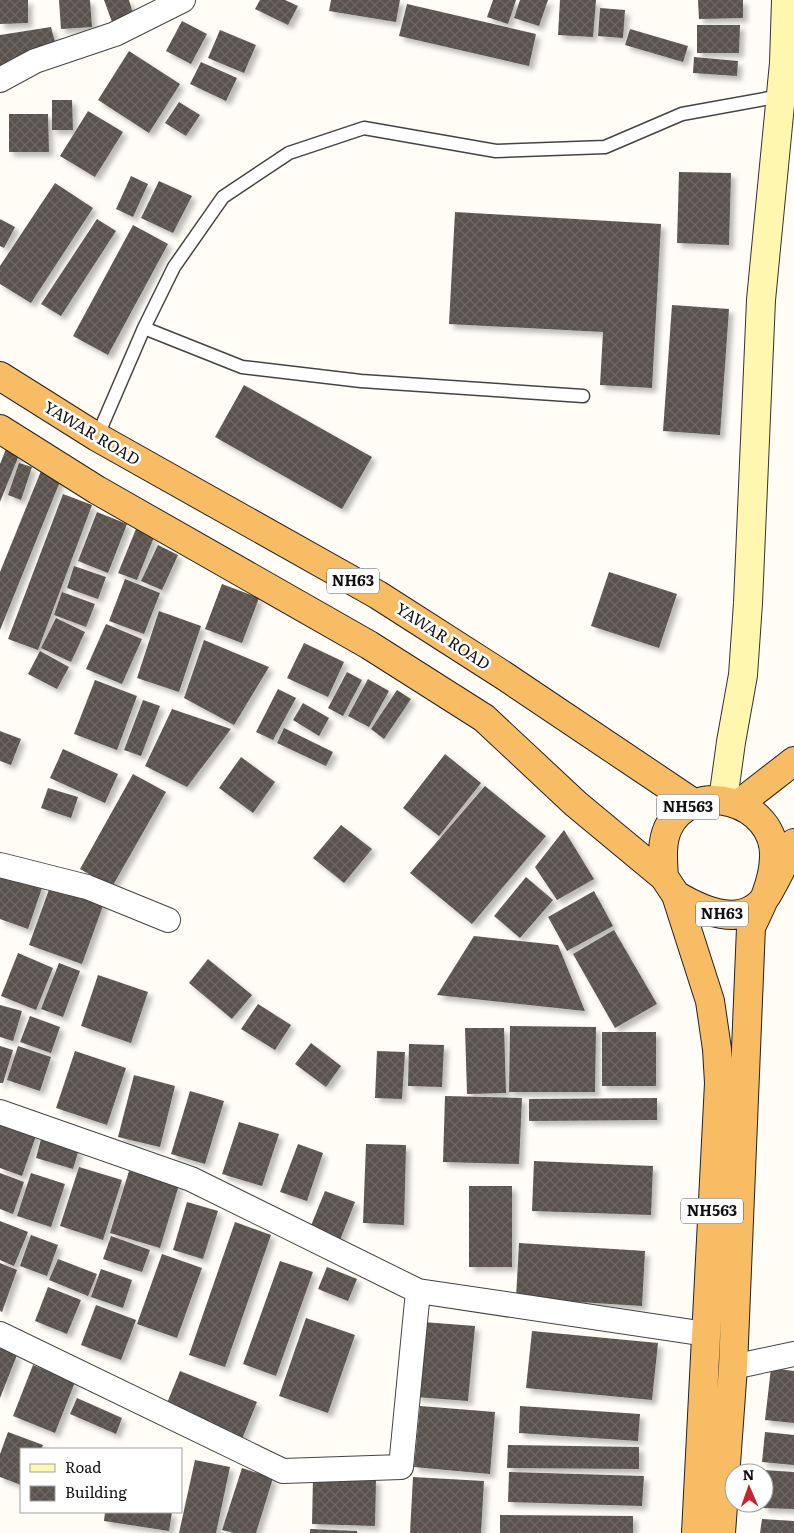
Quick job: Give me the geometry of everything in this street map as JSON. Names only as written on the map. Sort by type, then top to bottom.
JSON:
[{"type":"highway","name":"YAWAR ROAD","points":[[0,376],[97,437],[378,595],[503,675],[695,804]]},
{"type":"highway","name":"NH63","points":[[0,429],[97,490],[370,645],[484,718],[576,804],[670,886],[699,908],[716,914],[735,914],[754,908],[766,896],[794,843]]},
{"type":"highway","points":[[732,802],[794,761]]},
{"type":"highway","name":"NH563","points":[[696,1533],[718,1093],[717,1049],[710,1001],[670,886],[663,852],[667,830],[678,813],[695,804],[732,802],[761,819],[771,840],[774,856],[766,896],[752,927],[733,1367],[721,1533]]},
{"type":"main road","points":[[732,802],[731,742],[743,675],[748,603],[761,300],[781,96],[786,0]]},
{"type":"street","points":[[0,80],[35,61],[115,34],[183,0]]},
{"type":"street","points":[[0,865],[87,887],[168,920]]},
{"type":"street","points":[[0,1112],[191,1179],[418,1291],[706,1334]]},
{"type":"street","points":[[0,1334],[283,1471],[401,1468],[418,1291]]},
{"type":"street","points":[[733,1367],[794,1354]]},
{"type":"lane","points":[[97,437],[144,328],[174,267],[224,197],[288,153],[364,128],[496,151],[605,147],[682,114],[781,96]]},
{"type":"lane","points":[[144,328],[242,367],[361,381],[583,396]]},
{"type":"building","points":[[0,0],[28,0],[28,23],[0,24]]},
{"type":"building","points":[[59,0],[90,0],[92,27],[61,29]]},
{"type":"building","points":[[104,0],[129,0],[133,14],[112,22]]},
{"type":"building","points":[[260,0],[285,0],[298,6],[288,25],[255,9]]},
{"type":"building","points":[[331,0],[400,0],[396,22],[329,11]]},
{"type":"building","points":[[493,0],[516,0],[508,24],[487,17]]},
{"type":"building","points":[[520,0],[548,0],[539,26],[514,18]]},
{"type":"building","points":[[560,0],[596,0],[593,37],[558,35]]},
{"type":"building","points":[[698,0],[743,0],[743,18],[699,19]]},
{"type":"building","points":[[407,4],[536,34],[529,66],[399,36]]},
{"type":"building","points":[[600,8],[625,10],[623,38],[598,36]]},
{"type":"building","points":[[182,21],[207,34],[191,64],[166,51]]},
{"type":"building","points":[[697,25],[740,25],[739,53],[697,53]]},
{"type":"building","points":[[51,27],[56,46],[0,66],[0,35]]},
{"type":"building","points":[[630,29],[688,46],[683,62],[625,45]]},
{"type":"building","points":[[220,30],[256,45],[244,73],[208,58]]},
{"type":"building","points":[[129,51],[180,84],[149,133],[98,100]]},
{"type":"building","points":[[694,57],[738,61],[737,76],[693,73]]},
{"type":"building","points":[[201,62],[237,78],[226,101],[190,84]]},
{"type":"building","points":[[52,100],[72,100],[73,130],[52,130]]},
{"type":"building","points":[[179,102],[200,115],[186,136],[165,123]]},
{"type":"building","points":[[88,111],[123,132],[95,177],[60,156]]},
{"type":"building","points":[[9,114],[48,114],[49,152],[9,152]]},
{"type":"building","points":[[679,172],[731,173],[729,245],[677,243]]},
{"type":"building","points":[[131,176],[148,184],[133,217],[116,209]]},
{"type":"building","points":[[159,181],[192,196],[173,233],[141,218]]},
{"type":"building","points":[[55,183],[93,208],[31,303],[0,284],[0,266]]},
{"type":"building","points":[[455,212],[661,224],[652,388],[600,385],[603,332],[449,324]]},
{"type":"building","points":[[0,219],[15,227],[4,248],[0,246]]},
{"type":"building","points":[[97,219],[116,231],[61,316],[41,304]]},
{"type":"building","points":[[133,225],[168,244],[108,355],[73,336]]},
{"type":"building","points":[[672,305],[729,309],[720,435],[663,431]]},
{"type":"building","points":[[244,385],[372,457],[342,509],[215,437]]},
{"type":"building","points":[[6,449],[19,455],[0,502],[0,464]]},
{"type":"building","points":[[19,463],[32,467],[21,500],[8,495]]},
{"type":"building","points":[[41,471],[61,479],[0,630],[0,572]]},
{"type":"building","points":[[63,494],[92,505],[38,650],[8,639]]},
{"type":"building","points":[[97,512],[127,524],[108,573],[78,561]]},
{"type":"building","points":[[136,529],[154,537],[137,580],[118,573]]},
{"type":"building","points":[[158,545],[178,555],[162,590],[141,581]]},
{"type":"building","points":[[74,566],[106,577],[98,599],[67,588]]},
{"type":"building","points":[[609,572],[677,594],[659,648],[591,626]]},
{"type":"building","points":[[125,579],[160,593],[144,634],[109,621]]},
{"type":"building","points":[[222,584],[259,598],[242,643],[205,629]]},
{"type":"building","points":[[62,592],[95,604],[86,627],[54,615]]},
{"type":"building","points":[[159,611],[201,626],[179,692],[137,678]]},
{"type":"building","points":[[56,618],[85,632],[71,662],[41,648]]},
{"type":"building","points":[[106,624],[142,639],[122,684],[86,669]]},
{"type":"building","points":[[204,640],[269,667],[234,725],[184,698]]},
{"type":"building","points":[[304,643],[344,662],[328,697],[287,678]]},
{"type":"building","points":[[40,651],[69,667],[57,689],[28,674]]},
{"type":"building","points":[[347,672],[362,680],[343,716],[328,708]]},
{"type":"building","points":[[368,679],[389,691],[369,727],[348,716]]},
{"type":"building","points":[[95,680],[137,696],[117,750],[74,734]]},
{"type":"building","points":[[278,689],[296,698],[273,740],[256,732]]},
{"type":"building","points":[[397,690],[411,699],[384,739],[371,729]]},
{"type":"building","points":[[143,700],[160,706],[141,756],[124,750]]},
{"type":"building","points":[[303,703],[329,718],[319,736],[293,720]]},
{"type":"building","points":[[172,709],[231,729],[187,787],[145,766]]},
{"type":"building","points":[[284,728],[333,752],[326,766],[277,743]]},
{"type":"building","points":[[0,731],[21,739],[11,765],[0,761]]},
{"type":"building","points":[[63,749],[118,774],[105,803],[50,778]]},
{"type":"building","points":[[445,754],[481,783],[439,836],[403,808]]},
{"type":"building","points":[[241,757],[275,782],[253,813],[219,788]]},
{"type":"building","points":[[133,774],[166,792],[112,887],[80,869]]},
{"type":"building","points":[[485,786],[546,836],[472,924],[410,873]]},
{"type":"building","points":[[48,788],[78,797],[71,818],[41,808]]},
{"type":"building","points":[[341,825],[372,849],[344,883],[313,858]]},
{"type":"building","points":[[564,830],[594,879],[557,900],[535,867]]},
{"type":"building","points":[[0,872],[43,885],[28,929],[0,919]]},
{"type":"building","points":[[526,877],[553,900],[520,938],[494,916]]},
{"type":"building","points":[[51,884],[104,903],[82,964],[29,945]]},
{"type":"building","points":[[594,891],[613,926],[567,951],[548,917]]},
{"type":"building","points":[[614,930],[657,1004],[615,1028],[573,954]]},
{"type":"building","points":[[474,936],[558,945],[585,1011],[437,995]]},
{"type":"building","points":[[18,953],[53,968],[36,1010],[1,996]]},
{"type":"building","points":[[208,959],[252,995],[232,1019],[189,983]]},
{"type":"building","points":[[59,963],[80,971],[63,1017],[41,1009]]},
{"type":"building","points":[[98,975],[148,992],[131,1043],[81,1026]]},
{"type":"building","points":[[258,1004],[291,1025],[275,1050],[241,1029]]},
{"type":"building","points":[[0,1005],[22,1011],[13,1041],[0,1037]]},
{"type":"building","points":[[30,1016],[60,1027],[51,1053],[20,1042]]},
{"type":"building","points":[[510,1026],[596,1027],[595,1092],[509,1092]]},
{"type":"building","points":[[465,1028],[504,1028],[506,1093],[467,1094]]},
{"type":"building","points":[[602,1032],[656,1032],[656,1086],[602,1086]]},
{"type":"building","points":[[311,1043],[341,1066],[326,1087],[295,1064]]},
{"type":"building","points":[[409,1044],[444,1045],[442,1087],[408,1086]]},
{"type":"building","points":[[0,1046],[13,1050],[3,1083],[0,1083]]},
{"type":"building","points":[[18,1046],[51,1057],[40,1091],[7,1080]]},
{"type":"building","points":[[75,1051],[126,1068],[107,1125],[56,1108]]},
{"type":"building","points":[[377,1051],[405,1052],[402,1099],[375,1098]]},
{"type":"building","points":[[134,1075],[175,1086],[160,1147],[118,1137]]},
{"type":"building","points":[[190,1091],[224,1101],[205,1164],[171,1154]]},
{"type":"building","points":[[445,1096],[522,1098],[519,1164],[443,1162]]},
{"type":"building","points":[[657,1098],[657,1120],[529,1121],[529,1099]]},
{"type":"building","points":[[0,1116],[38,1130],[22,1176],[0,1168]]},
{"type":"building","points":[[239,1122],[279,1134],[262,1186],[222,1174]]},
{"type":"building","points":[[41,1139],[79,1149],[73,1169],[36,1158]]},
{"type":"building","points":[[298,1144],[323,1153],[307,1201],[280,1192]]},
{"type":"building","points":[[366,1144],[406,1145],[404,1225],[363,1223]]},
{"type":"building","points":[[534,1161],[653,1166],[651,1215],[532,1211]]},
{"type":"building","points":[[79,1167],[122,1180],[103,1240],[60,1226]]},
{"type":"building","points":[[129,1171],[179,1185],[160,1248],[110,1233]]},
{"type":"building","points":[[0,1173],[24,1182],[13,1214],[0,1209]]},
{"type":"building","points":[[31,1173],[65,1184],[51,1227],[17,1216]]},
{"type":"building","points":[[469,1186],[512,1186],[512,1267],[469,1267]]},
{"type":"building","points":[[325,1191],[355,1202],[340,1240],[310,1228]]},
{"type":"building","points":[[187,1202],[218,1211],[203,1259],[173,1250]]},
{"type":"building","points":[[0,1221],[28,1232],[14,1266],[0,1260]]},
{"type":"building","points":[[235,1222],[271,1235],[225,1367],[189,1355]]},
{"type":"building","points":[[31,1235],[58,1245],[47,1276],[20,1266]]},
{"type":"building","points":[[111,1236],[150,1250],[142,1272],[103,1259]]},
{"type":"building","points":[[519,1243],[645,1251],[642,1306],[516,1298]]},
{"type":"building","points":[[162,1254],[202,1268],[177,1338],[137,1324]]},
{"type":"building","points":[[58,1259],[97,1274],[88,1296],[49,1280]]},
{"type":"building","points":[[280,1261],[313,1272],[276,1376],[243,1364]]},
{"type":"building","points":[[0,1263],[17,1270],[2,1312],[0,1311]]},
{"type":"building","points":[[327,1267],[357,1279],[348,1301],[318,1289]]},
{"type":"building","points":[[101,1269],[132,1280],[123,1308],[91,1297]]},
{"type":"building","points":[[48,1287],[81,1300],[67,1334],[35,1321]]},
{"type":"building","points":[[96,1305],[136,1320],[121,1360],[81,1345]]},
{"type":"building","points":[[306,1318],[355,1335],[328,1413],[279,1396]]},
{"type":"building","points":[[423,1322],[475,1326],[468,1401],[416,1397]]},
{"type":"building","points":[[532,1331],[658,1343],[652,1400],[526,1388]]},
{"type":"building","points":[[0,1348],[17,1355],[0,1398]]},
{"type":"building","points":[[33,1365],[75,1382],[55,1433],[13,1416]]},
{"type":"building","points":[[771,1368],[794,1371],[794,1423],[765,1420]]},
{"type":"building","points":[[180,1371],[257,1402],[242,1439],[165,1408]]},
{"type":"building","points":[[77,1398],[122,1418],[116,1434],[70,1414]]},
{"type":"building","points":[[420,1406],[495,1412],[490,1474],[414,1467]]},
{"type":"building","points":[[520,1406],[640,1414],[638,1441],[519,1433]]},
{"type":"building","points":[[8,1432],[43,1445],[42,1448],[20,1448],[20,1485],[0,1477],[0,1454]]},
{"type":"building","points":[[765,1432],[794,1435],[794,1465],[762,1462]]},
{"type":"building","points":[[508,1445],[639,1447],[639,1469],[507,1468]]},
{"type":"building","points":[[195,1460],[230,1467],[216,1533],[179,1533]]},
{"type":"building","points":[[242,1468],[273,1478],[256,1533],[234,1533],[222,1530]]},
{"type":"building","points":[[774,1471],[794,1472],[794,1509],[774,1508]]},
{"type":"building","points":[[509,1472],[644,1476],[642,1506],[508,1502]]},
{"type":"building","points":[[413,1477],[484,1481],[481,1533],[410,1533]]},
{"type":"building","points":[[313,1478],[376,1479],[375,1526],[312,1524]]},
{"type":"building","points":[[105,1513],[172,1513],[169,1531],[104,1521]]},
{"type":"building","points":[[500,1515],[633,1516],[633,1533],[500,1533]]},
{"type":"building","points":[[762,1519],[794,1521],[794,1533],[760,1533]]},
{"type":"building","points":[[310,1529],[357,1531],[357,1533],[310,1533]]}]
